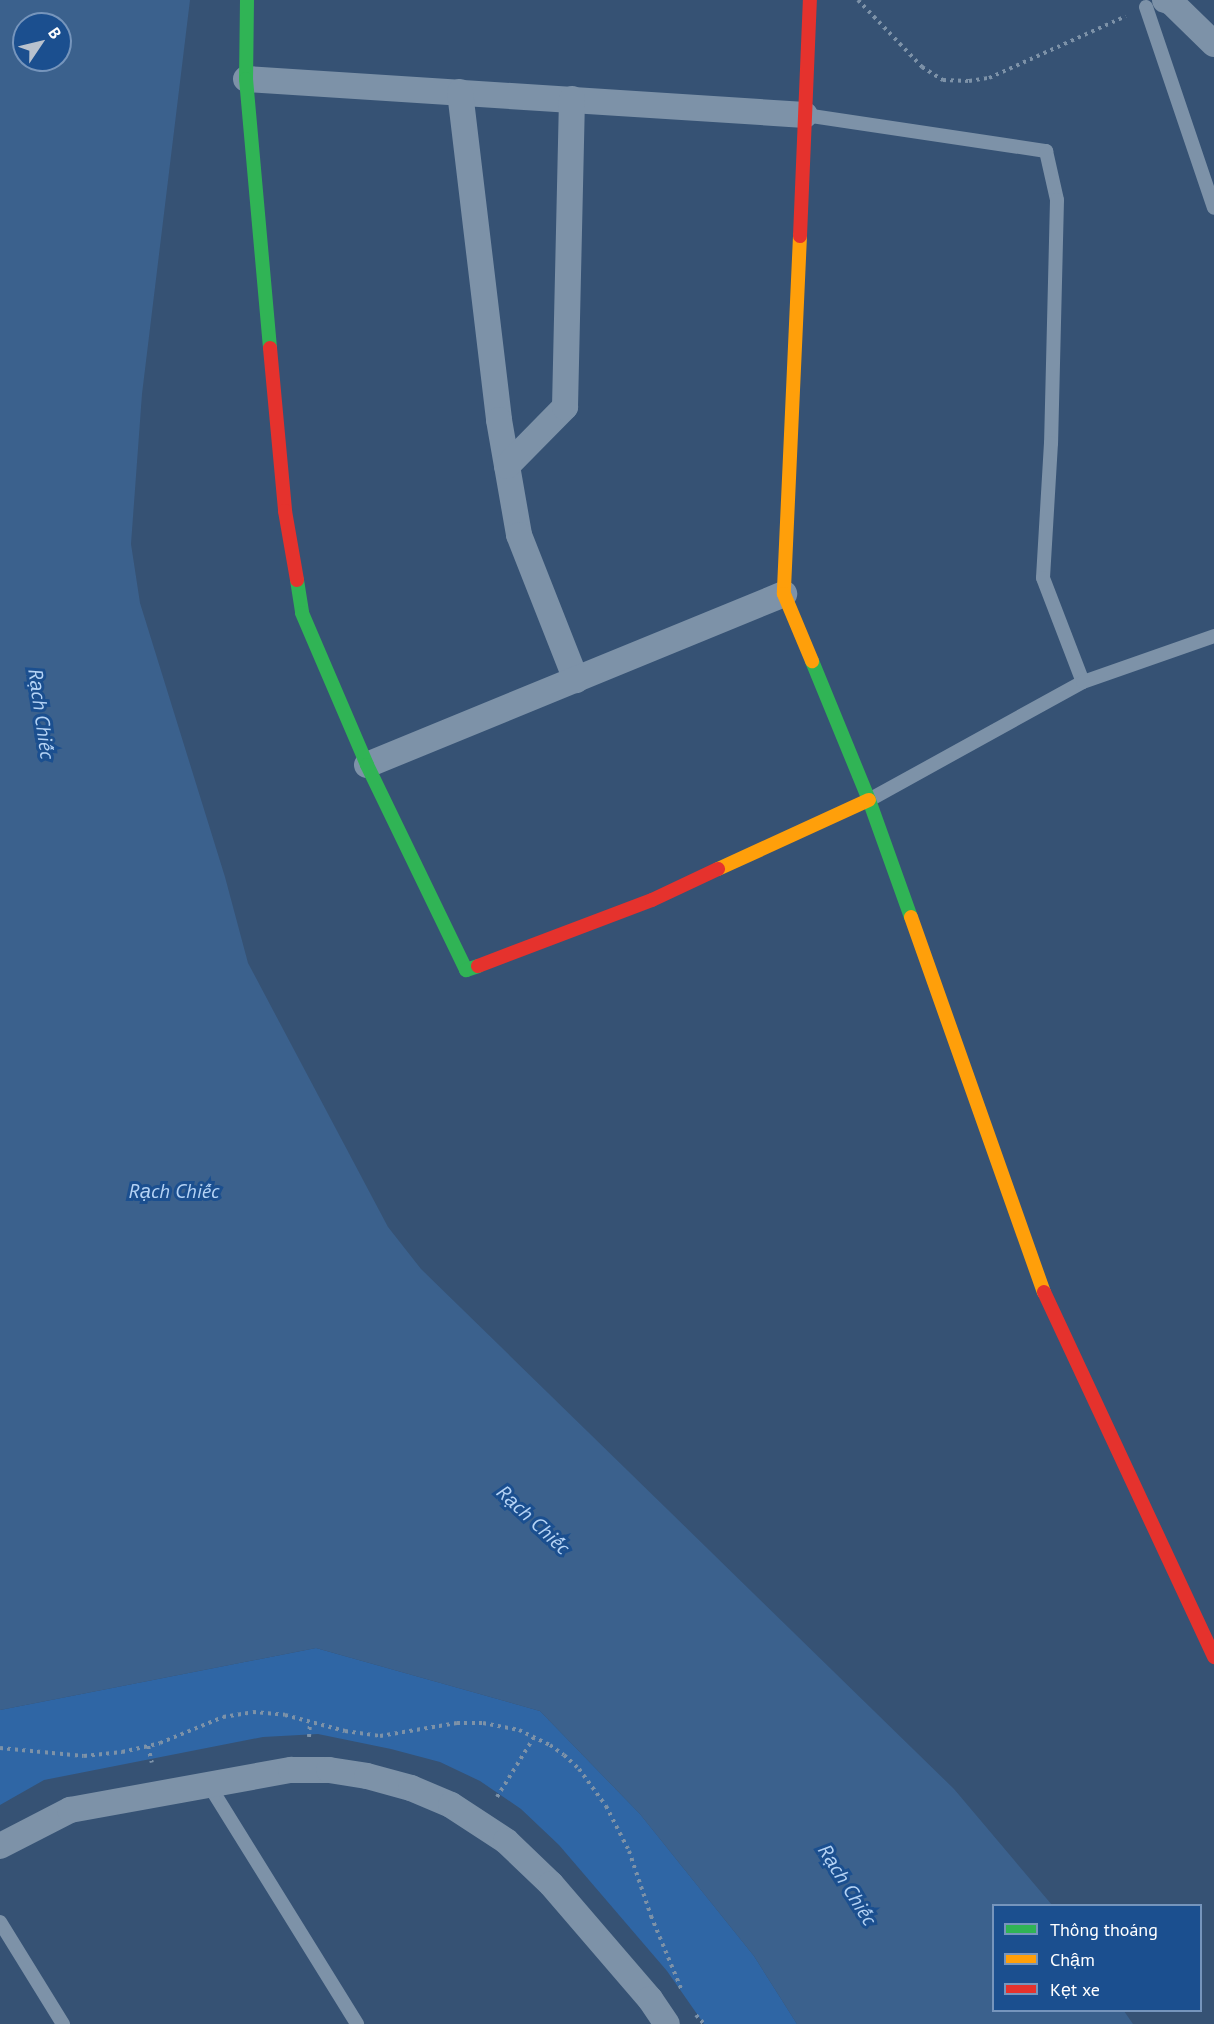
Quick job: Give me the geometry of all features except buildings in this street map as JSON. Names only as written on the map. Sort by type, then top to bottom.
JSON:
[{"type":"street","points":[[247,0],[246,79],[285,511],[302,613],[367,765],[466,970],[652,900],[868,800]]},
{"type":"street","points":[[810,0],[784,594],[868,800],[1046,1297],[1214,1657]]},
{"type":"street","points":[[1158,2],[1171,2],[1214,44]]},
{"type":"street","points":[[246,79],[805,115]]},
{"type":"street","points":[[460,92],[499,420],[519,535],[576,680]]},
{"type":"street","points":[[507,466],[565,407],[572,99]]},
{"type":"street","points":[[367,765],[784,594]]},
{"type":"street","points":[[0,1846],[70,1810],[291,1770],[328,1770],[367,1776],[411,1788],[451,1805],[506,1841],[551,1884],[650,1999],[667,2024]]},
{"type":"lane","points":[[1158,2],[1214,208]]},
{"type":"lane","points":[[805,115],[1046,151],[1058,200],[1051,443],[1043,578],[1083,682]]},
{"type":"lane","points":[[868,800],[1083,682],[1214,636]]},
{"type":"lane","points":[[209,1785],[357,2024]]},
{"type":"lane","points":[[0,1922],[63,2024]]},
{"type":"path","points":[[858,0],[922,67],[943,80],[969,81],[989,78],[1158,2]]},
{"type":"path","points":[[309,1737],[310,1722]]},
{"type":"path","points":[[497,1797],[534,1737]]},
{"type":"path","points":[[148,1746],[152,1763]]},
{"type":"shaded area","points":[[316,1648],[540,1711],[640,1814],[754,1956],[797,2024],[704,2024],[667,1971],[559,1845],[521,1809],[480,1781],[440,1762],[318,1734],[263,1737],[44,1780],[0,1805],[0,1710]]},
{"type":"water","name":"Rạch Chiếc","points":[[0,0],[190,0],[142,394],[131,544],[140,603],[225,877],[248,963],[388,1227],[421,1269],[954,1789],[1051,1904],[992,1904],[992,2012],[1125,2012],[1133,2024],[797,2024],[754,1956],[640,1814],[540,1711],[316,1648],[0,1710]]},
{"type":"traffic: fast","points":[[247,0],[246,79],[270,348]]},
{"type":"traffic: fast","points":[[297,580],[302,613],[367,765],[466,970],[478,966]]},
{"type":"traffic: fast","points":[[812,661],[869,800],[911,917]]},
{"type":"traffic: slow","points":[[800,236],[784,594],[812,661]]},
{"type":"traffic: slow","points":[[718,869],[869,800]]},
{"type":"traffic: slow","points":[[911,917],[1044,1292]]},
{"type":"traffic: jam","points":[[800,236],[810,0]]},
{"type":"traffic: jam","points":[[270,348],[285,511],[297,580]]},
{"type":"traffic: jam","points":[[478,966],[652,900],[718,869]]},
{"type":"traffic: jam","points":[[1044,1292],[1214,1657]]}]
